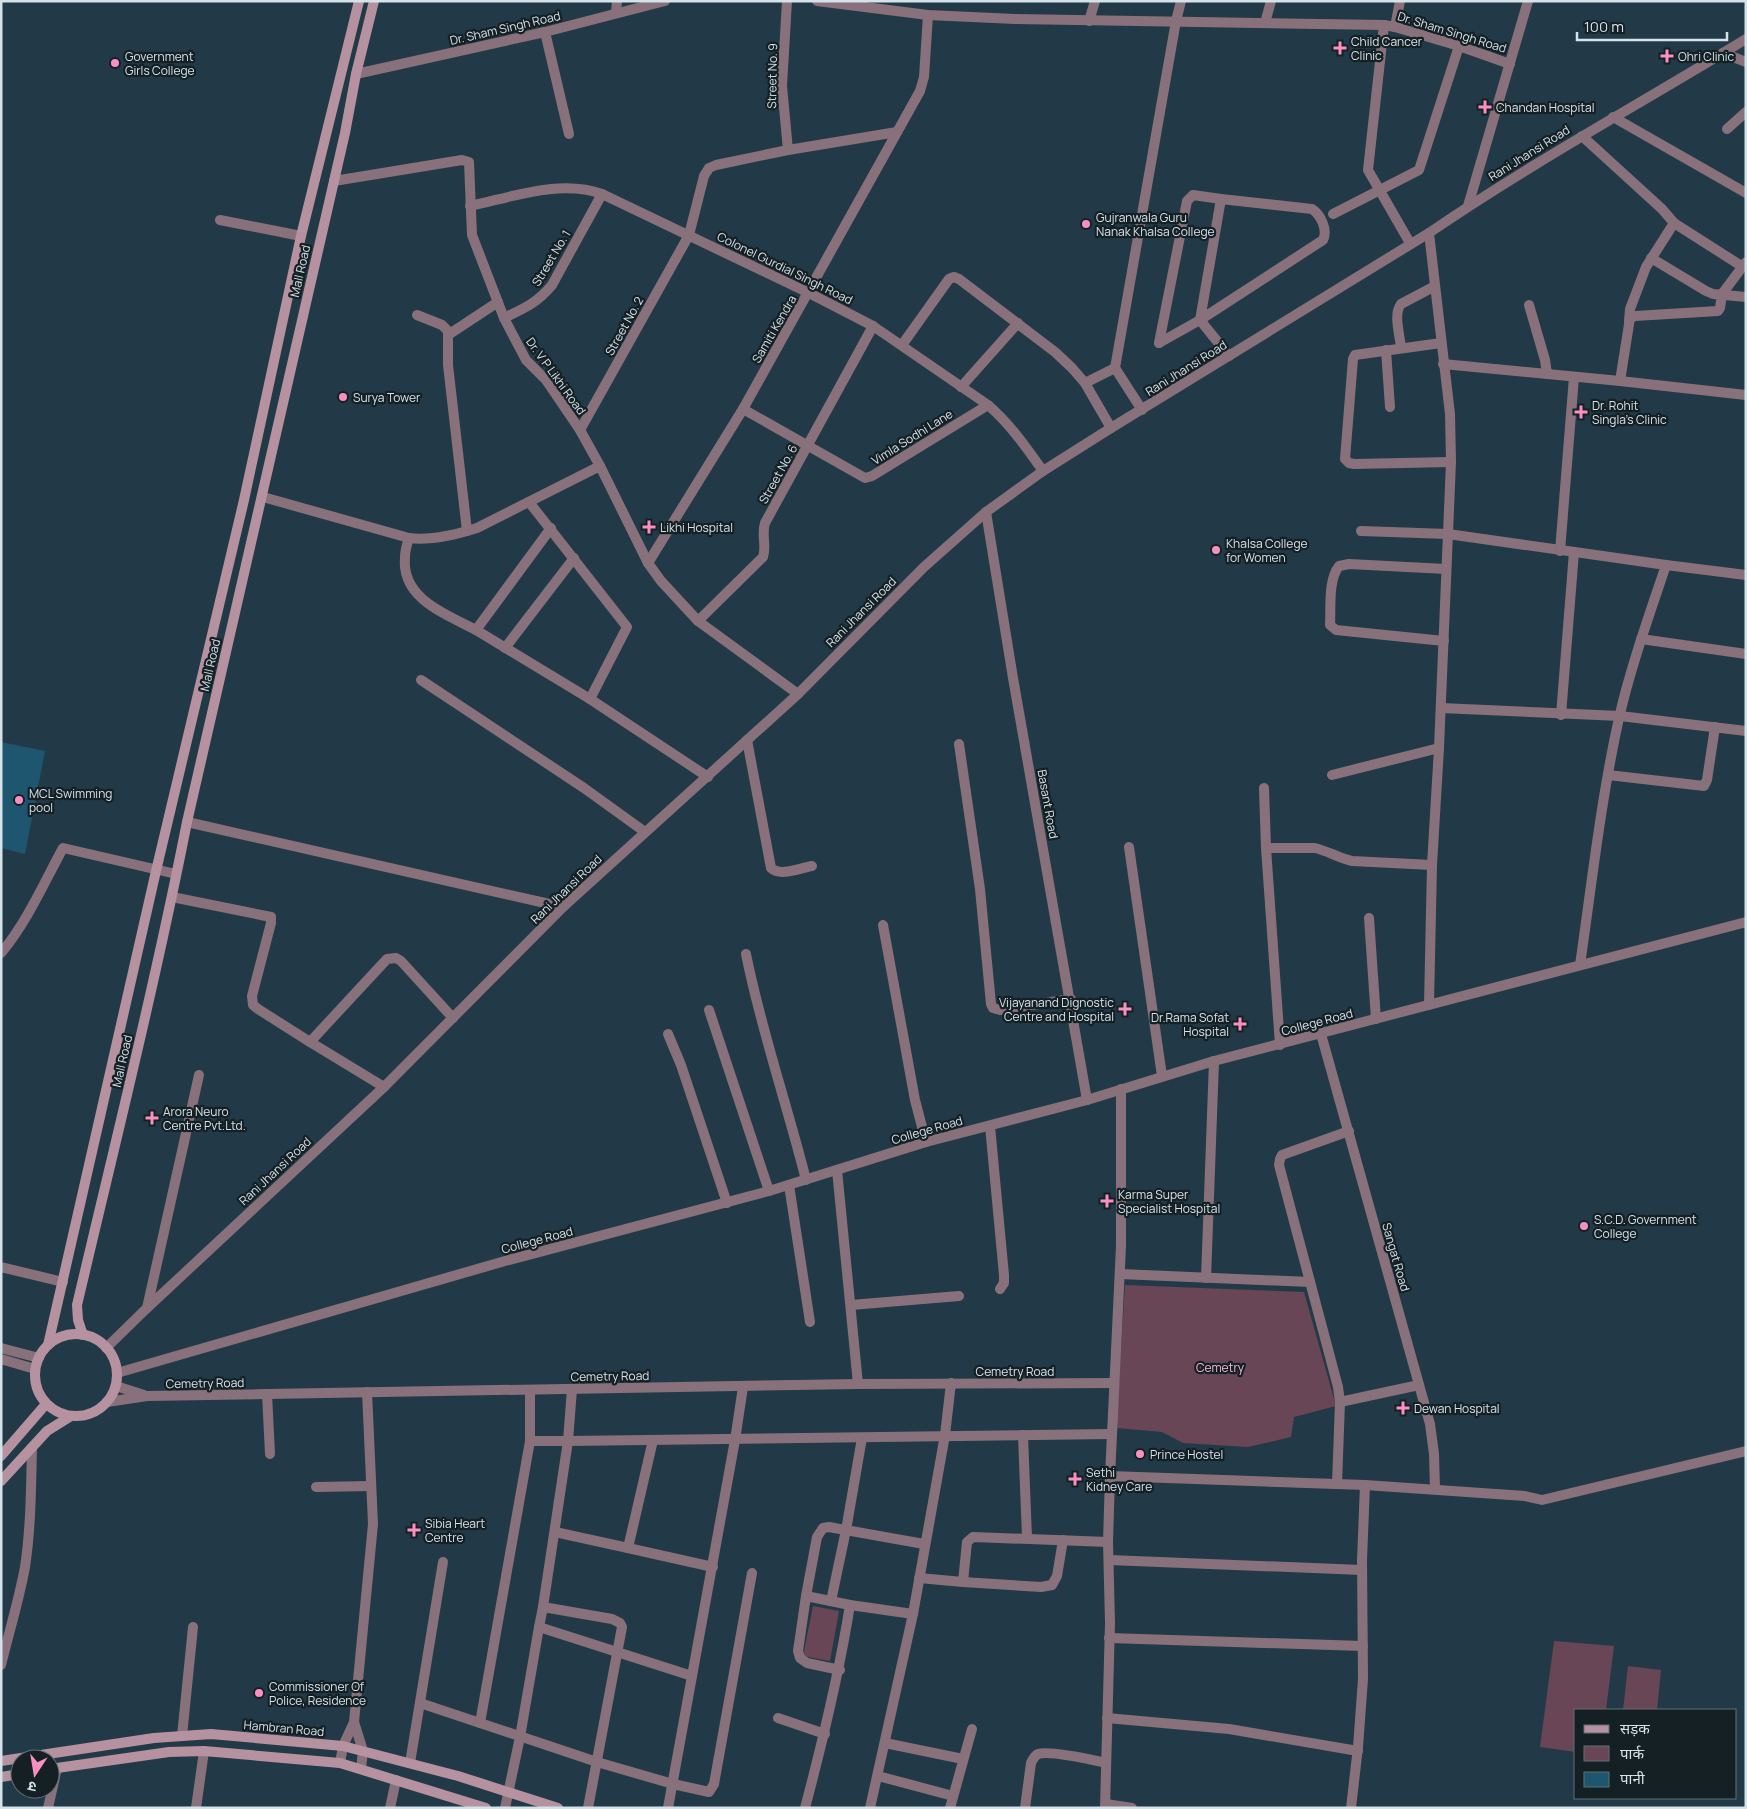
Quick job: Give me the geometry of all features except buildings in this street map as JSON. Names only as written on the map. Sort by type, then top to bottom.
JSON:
[{"type":"main road","name":"Mall Road","points":[[48,1345],[156,870],[244,500],[301,236],[359,1]]},
{"type":"main road","name":"Mall Road","points":[[83,1335],[78,1320],[77,1305],[172,896],[186,822],[263,496],[345,134],[356,74],[374,1]]},
{"type":"main road","points":[[83,1335],[96,1340],[106,1348],[114,1360],[117,1373],[116,1386],[107,1402],[96,1411],[84,1416],[70,1416],[57,1412],[46,1404],[38,1392],[35,1369],[38,1358],[48,1345],[59,1338],[83,1335]]},
{"type":"main road","points":[[1,1456],[46,1404]]},
{"type":"main road","points":[[1,1481],[47,1431],[70,1416]]},
{"type":"main road","name":"Hambran Road","points":[[1,1762],[154,1738],[211,1734],[343,1746],[458,1776],[558,1808]]},
{"type":"main road","points":[[60,1768],[169,1752],[204,1751],[340,1763],[486,1808]]},
{"type":"street","points":[[616,14],[617,1]]},
{"type":"street","name":"Dr. Sham Singh Road","points":[[356,74],[545,32],[664,1]]},
{"type":"street","name":"Street No. 9","points":[[787,1],[782,86],[788,150]]},
{"type":"street","name":"Dr. Sham Singh Road","points":[[817,1],[928,15],[1015,20],[1384,25],[1395,26],[1510,64]]},
{"type":"street","points":[[1089,21],[1095,1]]},
{"type":"street","points":[[1142,410],[1115,368],[1181,1]]},
{"type":"street","points":[[1265,23],[1271,1]]},
{"type":"street","points":[[1395,26],[1400,1]]},
{"type":"street","points":[[1468,206],[1528,1]]},
{"type":"street","name":"Samiti Kendra","points":[[648,563],[743,409],[923,84],[928,15]]},
{"type":"street","points":[[1384,25],[1368,165],[1370,175],[1410,243]]},
{"type":"street","points":[[545,32],[569,134]]},
{"type":"street","name":"Rani Jhansi Road","points":[[106,1348],[384,1087],[563,908],[798,694],[924,567],[986,512],[1043,471],[1111,428],[1613,117],[1746,39]]},
{"type":"street","points":[[1333,214],[1414,173],[1422,165],[1459,46]]},
{"type":"street","points":[[1723,53],[1746,62]]},
{"type":"street","points":[[1728,129],[1746,112]]},
{"type":"street","points":[[1613,117],[1746,193]]},
{"type":"street","points":[[788,150],[897,132]]},
{"type":"street","points":[[1582,136],[1674,222],[1744,264],[1722,294],[1720,308],[1716,312],[1635,316],[1630,318],[1629,321]]},
{"type":"street","name":"Street No. 2","points":[[580,430],[689,235],[704,176],[709,168],[788,150]]},
{"type":"street","name":"Dr. V P Likhi Road","points":[[334,181],[466,160],[470,165],[470,206],[474,242],[504,318],[526,360],[546,380],[580,430],[648,563],[676,599],[698,621],[798,694]]},
{"type":"street","name":"Colonel Gurdial Singh Road","points":[[470,206],[537,192],[576,188],[602,194],[809,292],[873,326],[988,405],[1011,427],[1043,471]]},
{"type":"street","name":"Street No. 1","points":[[504,318],[533,305],[547,291],[602,194]]},
{"type":"street","points":[[1194,195],[1312,209],[1315,211],[1322,221],[1326,233],[1325,238],[1200,320],[1159,343],[1186,201],[1194,195]]},
{"type":"street","points":[[1221,199],[1200,320],[1229,356]]},
{"type":"street","points":[[220,220],[301,236]]},
{"type":"street","points":[[1620,381],[1630,309],[1646,267],[1674,222]]},
{"type":"street","points":[[1428,232],[1450,414],[1451,462],[1440,748],[1432,865],[1429,1005]]},
{"type":"street","points":[[1651,258],[1706,291],[1746,297]]},
{"type":"street","points":[[902,345],[949,280],[954,277],[1055,352],[1076,372],[1111,428]]},
{"type":"street","points":[[1401,348],[1397,314],[1398,307],[1435,286]]},
{"type":"street","points":[[448,335],[498,302]]},
{"type":"street","points":[[1529,306],[1545,360],[1547,374]]},
{"type":"street","points":[[417,315],[442,325],[448,331],[448,365],[467,531]]},
{"type":"street","points":[[961,387],[1018,324]]},
{"type":"street","name":"Street No. 6","points":[[698,621],[763,557],[765,550],[763,534],[765,523],[873,326]]},
{"type":"street","points":[[1441,343],[1355,355],[1344,459],[1354,464],[1451,462]]},
{"type":"street","points":[[1386,350],[1390,406]]},
{"type":"street","points":[[1443,364],[1746,395]]},
{"type":"street","points":[[1085,384],[1115,368]]},
{"type":"street","points":[[1560,551],[1574,377]]},
{"type":"street","name":"Vimla Sodhi Lane","points":[[743,409],[861,477],[869,478],[988,405]]},
{"type":"street","points":[[263,496],[409,538],[420,539],[467,531],[600,466]]},
{"type":"street","points":[[529,502],[627,627],[590,700]]},
{"type":"street","name":"Basant Road","points":[[986,512],[1087,1100]]},
{"type":"street","points":[[476,630],[551,528]]},
{"type":"street","points":[[1361,531],[1448,534],[1560,551],[1746,575]]},
{"type":"street","points":[[409,538],[404,558],[405,572],[409,585],[424,602],[476,630],[590,700],[708,777]]},
{"type":"street","points":[[1561,714],[1574,552]]},
{"type":"street","points":[[505,648],[574,558]]},
{"type":"street","points":[[1444,640],[1336,630],[1330,625],[1332,580],[1335,571],[1340,566],[1349,564],[1446,569]]},
{"type":"street","points":[[1580,965],[1608,776],[1620,716],[1641,639],[1666,565]]},
{"type":"street","points":[[1641,639],[1746,654]]},
{"type":"street","points":[[421,680],[576,783],[645,832]]},
{"type":"street","points":[[1441,708],[1620,716],[1746,731]]},
{"type":"street","points":[[1608,776],[1704,786],[1715,727]]},
{"type":"street","points":[[747,740],[771,868],[775,872],[781,873],[812,866]]},
{"type":"street","points":[[959,744],[980,890],[991,1004],[993,1008],[1000,1010],[1070,999]]},
{"type":"street","points":[[1332,775],[1440,748]]},
{"type":"street","points":[[1264,788],[1266,848],[1280,1045]]},
{"type":"street","points":[[186,822],[563,908]]},
{"type":"street","points":[[1129,847],[1162,1076]]},
{"type":"street","points":[[1,953],[22,922],[63,848],[176,874]]},
{"type":"street","points":[[1266,848],[1315,848],[1340,858],[1352,860],[1432,865]]},
{"type":"street","points":[[172,896],[270,918],[272,923],[252,996],[254,1005],[258,1010],[384,1087]]},
{"type":"street","points":[[1369,918],[1376,1019]]},
{"type":"street","name":"College Road","points":[[117,1373],[496,1264],[769,1191],[926,1142],[1087,1100],[1214,1061],[1746,922]]},
{"type":"street","points":[[883,925],[914,1100],[926,1142]]},
{"type":"street","points":[[746,954],[754,996],[795,1135],[806,1180]]},
{"type":"street","points":[[310,1042],[386,959],[391,957],[401,961],[453,1018]]},
{"type":"street","points":[[709,1010],[769,1191]]},
{"type":"street","points":[[668,1034],[681,1066],[727,1202]]},
{"type":"street","name":"Sangat Road","points":[[1321,1034],[1433,1440],[1435,1489]]},
{"type":"street","points":[[1206,1278],[1214,1061]]},
{"type":"street","points":[[148,1308],[199,1075]]},
{"type":"street","points":[[1121,1089],[1120,1274],[1111,1434],[1105,1806],[1132,1808]]},
{"type":"street","points":[[990,1126],[1004,1275],[1004,1283],[1000,1289]]},
{"type":"street","points":[[1336,1484],[1340,1402],[1338,1387],[1279,1165],[1282,1155],[1349,1131]]},
{"type":"street","points":[[837,1170],[858,1384]]},
{"type":"street","points":[[789,1185],[810,1322]]},
{"type":"street","points":[[1,1267],[63,1282]]},
{"type":"street","points":[[1120,1274],[1310,1282]]},
{"type":"street","points":[[851,1305],[958,1296]]},
{"type":"street","points":[[1,1348],[38,1358]]},
{"type":"street","points":[[1,1359],[35,1369]]},
{"type":"street","points":[[870,1808],[913,1614],[945,1435],[951,1383]]},
{"type":"street","name":"Cemetry Road","points":[[107,1402],[147,1396],[858,1384],[1114,1383]]},
{"type":"street","points":[[116,1386],[147,1396]]},
{"type":"street","points":[[1340,1402],[1419,1386]]},
{"type":"street","points":[[668,1808],[713,1566],[743,1387]]},
{"type":"street","points":[[505,1808],[520,1737],[543,1607],[568,1441],[572,1389]]},
{"type":"street","points":[[480,1723],[530,1441],[530,1390]]},
{"type":"street","points":[[340,1763],[343,1746],[354,1722],[373,1524],[366,1392]]},
{"type":"street","points":[[267,1394],[270,1454]]},
{"type":"street","points":[[530,1441],[1111,1434]]},
{"type":"street","points":[[1023,1435],[1027,1538]]},
{"type":"street","points":[[831,1601],[862,1438]]},
{"type":"street","points":[[628,1548],[653,1440]]},
{"type":"street","points":[[1,1665],[28,1543],[31,1514],[32,1447]]},
{"type":"street","points":[[1110,1476],[1365,1485],[1525,1496],[1542,1500],[1746,1451]]},
{"type":"street","points":[[1351,1808],[1358,1751],[1363,1679],[1362,1570],[1365,1485]]},
{"type":"street","points":[[316,1487],[371,1486]]},
{"type":"street","points":[[840,1670],[807,1663],[800,1658],[798,1652],[815,1546],[820,1530],[829,1528],[846,1530],[924,1544]]},
{"type":"street","points":[[554,1532],[713,1566]]},
{"type":"street","points":[[963,1582],[966,1546],[969,1539],[977,1536],[1108,1542]]},
{"type":"street","points":[[919,1578],[1041,1587],[1052,1585],[1057,1576],[1063,1540]]},
{"type":"street","points":[[1109,1560],[1362,1570]]},
{"type":"street","points":[[410,1763],[443,1562]]},
{"type":"street","points":[[420,1703],[597,1762],[707,1792],[712,1789],[752,1573]]},
{"type":"street","points":[[806,1596],[850,1605],[913,1614]]},
{"type":"street","points":[[805,1808],[840,1670],[850,1605]]},
{"type":"street","points":[[543,1607],[607,1618],[620,1623],[622,1627],[588,1808]]},
{"type":"street","points":[[182,1736],[193,1627]]},
{"type":"street","points":[[539,1627],[692,1676]]},
{"type":"street","points":[[1109,1638],[1363,1646]]},
{"type":"street","points":[[778,1718],[825,1734]]},
{"type":"street","points":[[1107,1718],[1229,1729],[1358,1751]]},
{"type":"street","points":[[354,1722],[363,1751],[361,1769]]},
{"type":"street","points":[[950,1808],[972,1729]]},
{"type":"street","points":[[885,1743],[963,1759]]},
{"type":"street","points":[[196,1808],[204,1751]]},
{"type":"street","points":[[1026,1808],[1031,1763],[1038,1754],[1050,1754],[1106,1763]]},
{"type":"street","points":[[878,1776],[953,1796]]},
{"type":"street","points":[[390,1808],[396,1780]]},
{"type":"green space","name":"Cemetry","points":[[1125,1285],[1304,1292],[1336,1406],[1294,1417],[1291,1437],[1248,1447],[1183,1443],[1162,1432],[1116,1428]]},
{"type":"green space","points":[[813,1606],[839,1611],[830,1661],[803,1656]]},
{"type":"green space","points":[[1554,1641],[1614,1646],[1606,1709],[1574,1709],[1574,1752],[1540,1747]]},
{"type":"green space","points":[[1628,1666],[1661,1670],[1657,1709],[1623,1709]]},
{"type":"water","name":"MCL Swimming pool","points":[[1,742],[45,751],[25,854],[1,848]]},
{"type":"place","name":"Child Cancer Clinic","points":[[1340,48]]},
{"type":"place","name":"Ohri Clinic","points":[[1667,56]]},
{"type":"place","name":"Government Girls College","points":[[115,63]]},
{"type":"place","name":"Chandan Hospital","points":[[1485,107]]},
{"type":"place","name":"Gujranwala Guru Nanak Khalsa College","points":[[1086,224]]},
{"type":"place","name":"Surya Tower","points":[[343,397]]},
{"type":"place","name":"Dr. Rohit Singla's Clinic","points":[[1581,412]]},
{"type":"place","name":"Likhi Hospital","points":[[649,527]]},
{"type":"place","name":"Khalsa College for Women","points":[[1216,550]]},
{"type":"place","name":"MCL Swimming pool","points":[[19,800]]},
{"type":"place","name":"Vijayanand Dignostic Centre and Hospital","points":[[1125,1009]]},
{"type":"place","name":"Dr.Rama Sofat Hospital","points":[[1240,1024]]},
{"type":"place","name":"Arora Neuro Centre Pvt.Ltd.","points":[[152,1118]]},
{"type":"place","name":"Karma Super Specialist Hospital","points":[[1107,1201]]},
{"type":"place","name":"S.C.D. Government College","points":[[1584,1226]]},
{"type":"place","name":"Dewan Hospital","points":[[1403,1408]]},
{"type":"place","name":"Prince Hostel","points":[[1140,1454]]},
{"type":"place","name":"Sethi Kidney Care","points":[[1075,1479]]},
{"type":"place","name":"Sibia Heart Centre","points":[[414,1530]]},
{"type":"place","name":"Commissioner Of Police, Residence","points":[[259,1693]]}]
